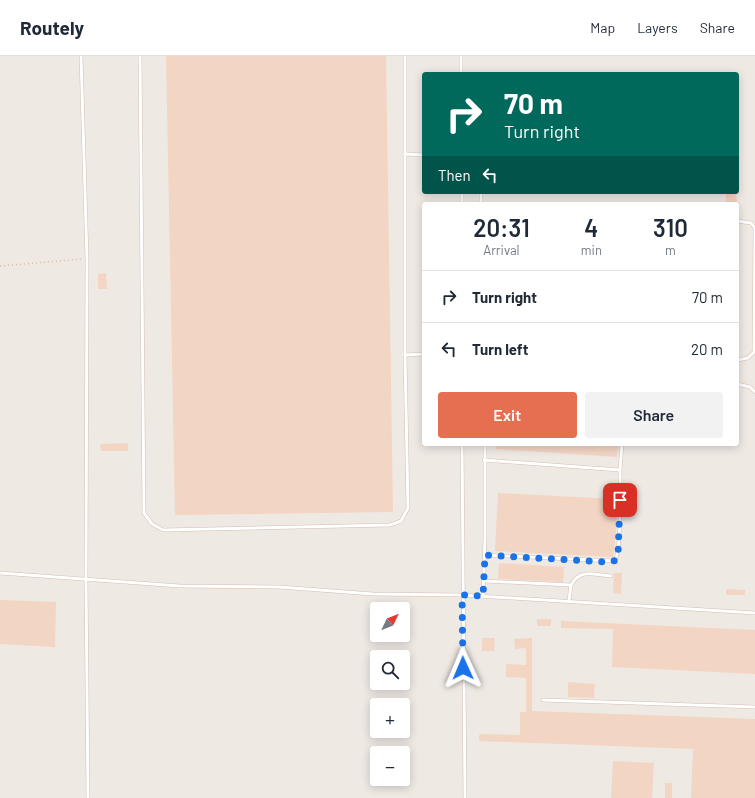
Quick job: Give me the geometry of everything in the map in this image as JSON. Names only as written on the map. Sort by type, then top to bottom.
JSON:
[{"type":"lane","points":[[81,56],[87,259],[86,580],[88,798]]},
{"type":"lane","points":[[140,56],[144,513],[152,524],[163,530],[390,525],[401,521],[408,508],[405,355],[405,56]]},
{"type":"lane","points":[[461,56],[461,72]]},
{"type":"lane","points":[[405,154],[422,155]]},
{"type":"lane","points":[[739,221],[751,223],[755,228],[754,352],[748,358],[739,360]]},
{"type":"lane","points":[[405,355],[422,354]]},
{"type":"lane","points":[[739,384],[750,387],[755,392]]},
{"type":"lane","points":[[462,446],[462,595],[465,798]]},
{"type":"lane","points":[[483,596],[485,555],[485,446]]},
{"type":"lane","points":[[485,555],[605,562],[614,561],[617,559],[620,532],[620,470],[622,446]]},
{"type":"lane","points":[[484,460],[620,470]]},
{"type":"lane","points":[[0,573],[180,586],[279,587],[373,594],[462,595],[569,600],[755,613]]},
{"type":"lane","points":[[569,600],[570,585],[575,577],[582,574],[611,576]]},
{"type":"lane","points":[[484,581],[570,585]]},
{"type":"lane","points":[[543,700],[755,707]]},
{"type":"path","points":[[0,266],[87,259]]},
{"type":"shaded area","points":[[0,56],[755,56],[755,798],[0,798]]},
{"type":"building","points":[[166,56],[386,56],[393,512],[175,515]]},
{"type":"building","points":[[726,194],[736,194],[737,202],[726,202]]},
{"type":"building","points":[[106,273],[107,289],[98,289],[98,274]]},
{"type":"building","points":[[128,443],[128,451],[101,451],[100,444]]},
{"type":"building","points":[[496,446],[618,446],[617,457],[496,449]]},
{"type":"building","points":[[498,493],[617,499],[616,533],[613,557],[495,551]]},
{"type":"building","points":[[499,563],[564,567],[563,582],[498,579]]},
{"type":"building","points":[[614,573],[622,573],[621,594],[613,593]]},
{"type":"building","points":[[726,589],[745,590],[745,595],[726,595]]},
{"type":"building","points":[[0,600],[56,602],[55,647],[0,644]]},
{"type":"building","points":[[537,619],[551,619],[551,626],[537,626]]},
{"type":"building","points":[[561,621],[755,630],[755,674],[612,667],[613,629],[561,628]]},
{"type":"building","points":[[482,638],[495,638],[494,651],[482,651]]},
{"type":"building","points":[[532,638],[532,711],[755,719],[755,798],[691,798],[693,749],[479,741],[479,735],[483,734],[520,735],[520,712],[526,712],[526,678],[506,677],[506,664],[526,665],[526,648],[515,649],[514,639]]},
{"type":"building","points":[[568,682],[595,684],[594,698],[568,697]]},
{"type":"building","points":[[613,761],[654,763],[652,798],[611,798]]},
{"type":"building","points":[[665,783],[672,783],[672,798],[665,798]]},
{"type":"route","points":[[463,668],[462,595],[483,596],[485,555],[605,562],[614,561],[617,559],[618,555],[620,500]]}]
